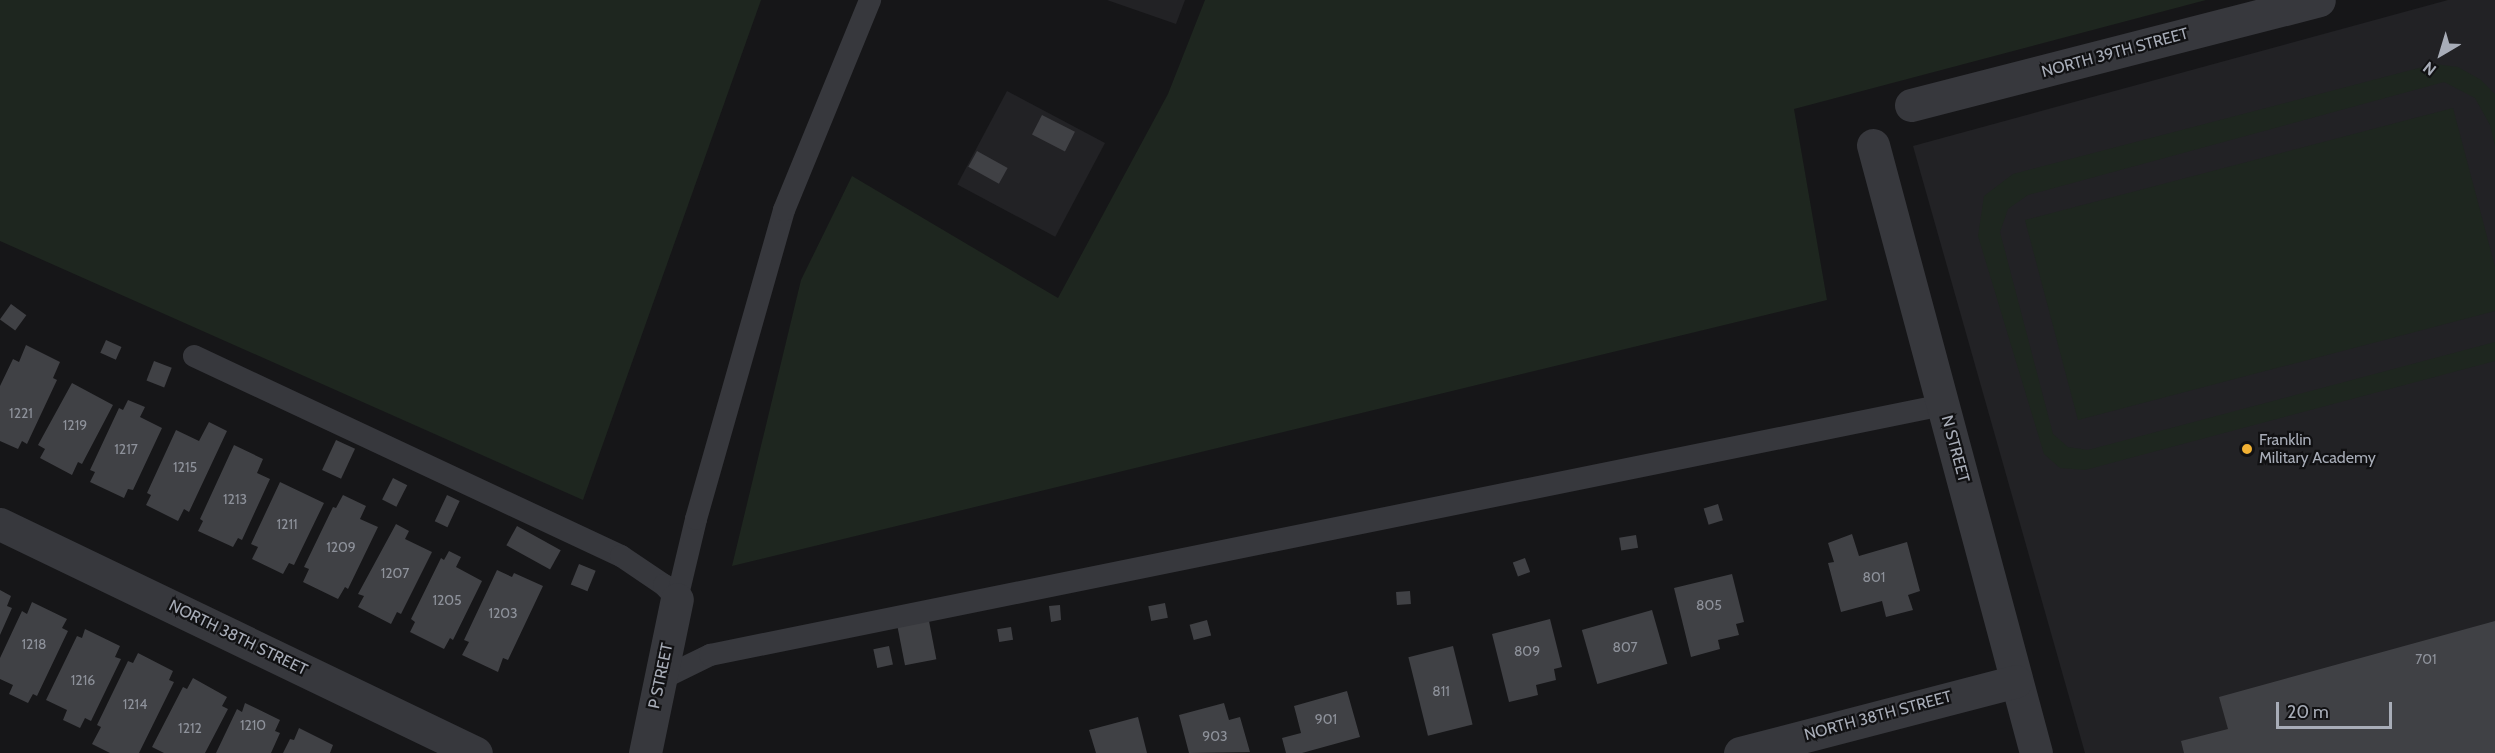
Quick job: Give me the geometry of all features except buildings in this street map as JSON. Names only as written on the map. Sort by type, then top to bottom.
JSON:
[{"type":"street","name":"NORTH 39TH STREET","points":[[1911,105],[2319,0]]},
{"type":"street","name":"N STREET","points":[[1873,145],[2036,753]]},
{"type":"street","name":"NORTH 38TH STREET","points":[[0,524],[476,753]]},
{"type":"street","name":"P STREET","points":[[645,753],[677,599]]},
{"type":"street","name":"NORTH 38TH STREET","points":[[1740,753],[2016,681]]},
{"type":"lane","points":[[677,599],[696,519],[784,210],[870,0]]},
{"type":"lane","points":[[194,356],[621,556],[664,585],[677,599]]},
{"type":"lane","points":[[661,679],[710,655],[1943,405]]},
{"type":"shaded area","points":[[0,0],[761,0],[583,500],[0,241]]},
{"type":"shaded area","points":[[1107,0],[1185,0],[1176,24]]},
{"type":"shaded area","points":[[1205,0],[2206,0],[1794,109],[1827,300],[732,566],[801,280],[852,176],[1058,298],[1168,94]]},
{"type":"shaded area","name":"Franklin Military Academy","points":[[2448,0],[2495,0],[2495,753],[2085,753],[1913,146]]},
{"type":"shaded area","points":[[2434,64],[2458,67],[2481,80],[2495,94],[2495,146],[2490,125],[2475,98],[2444,82],[2028,195],[2008,209],[2000,232],[2053,434],[2068,447],[2088,450],[2495,342],[2495,361],[2085,470],[2060,468],[2044,454],[1978,236],[1984,196],[2013,174]]},
{"type":"shaded area","points":[[1007,91],[1105,143],[1055,237],[957,185]]},
{"type":"shaded area","points":[[2453,108],[2495,267],[2495,311],[2078,420],[2025,220]]},
{"type":"place","name":"Franklin Military Academy","points":[[2247,449]]}]
